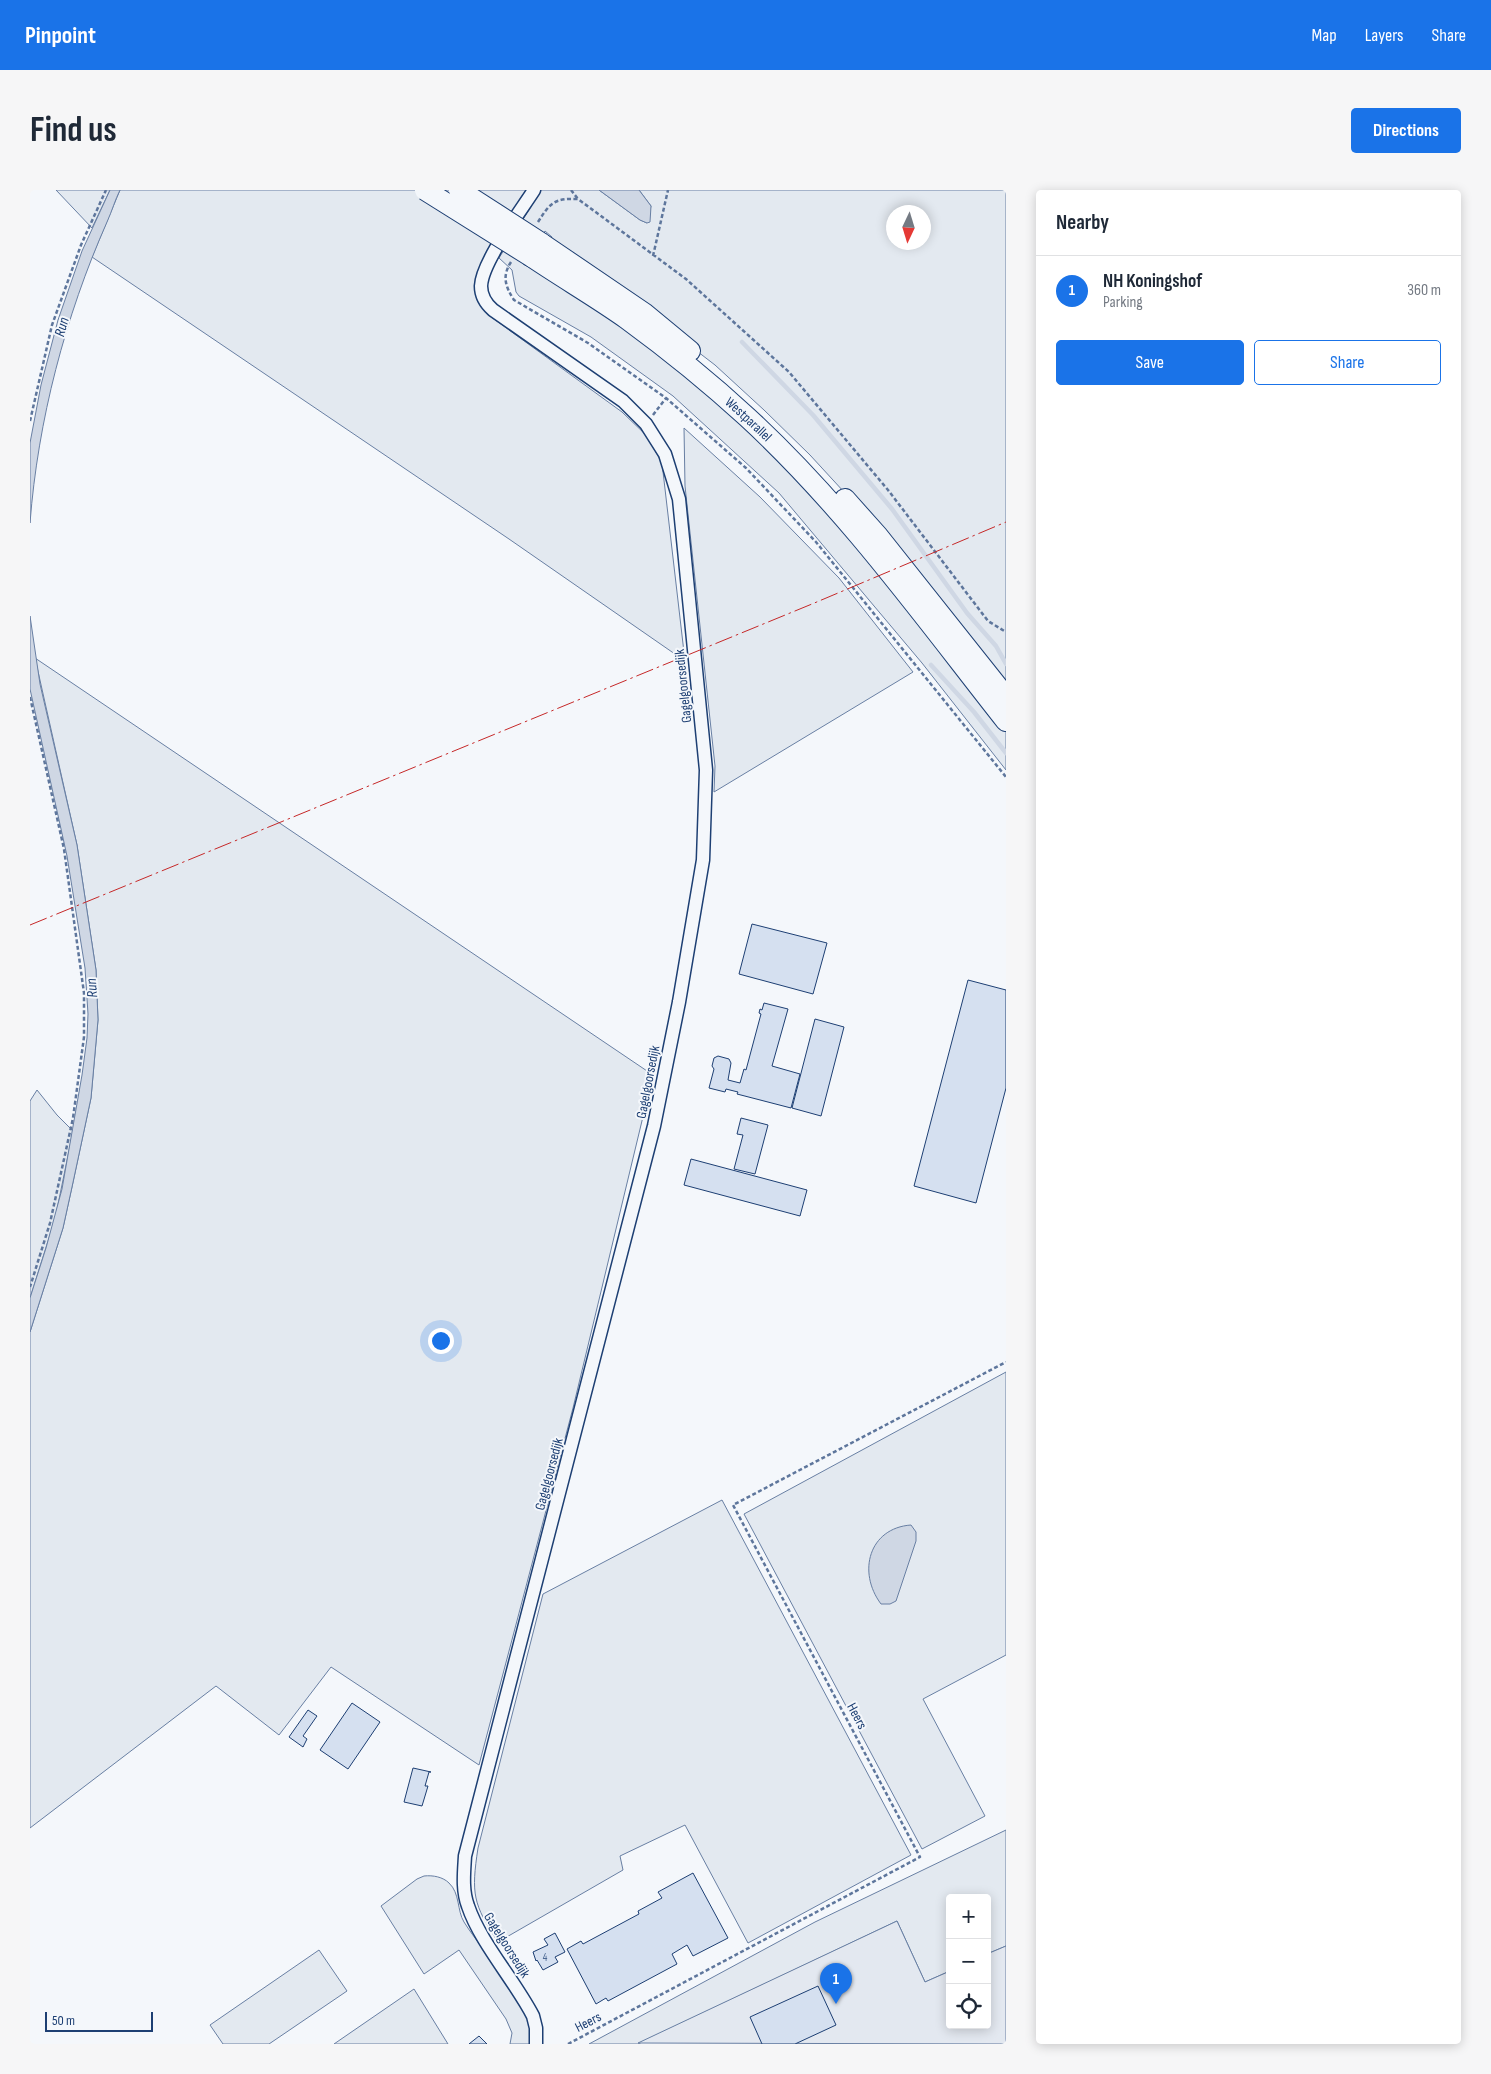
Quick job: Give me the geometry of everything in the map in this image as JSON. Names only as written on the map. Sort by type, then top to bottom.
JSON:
[{"type":"main road","name":"Westparallel","points":[[425,190],[535,243],[679,359],[747,417],[826,498],[866,544],[1006,721]]},
{"type":"main road","name":"Westparallel","points":[[459,190],[535,243],[644,313],[758,409],[835,488],[878,536],[1006,697]]},
{"type":"street","name":"Gagelgoorsedijk","points":[[534,190],[492,256],[484,273],[481,285],[482,296],[486,304],[623,402],[646,424],[665,454],[679,499],[706,770],[703,860],[679,1002],[654,1126],[465,1856],[463,1882],[467,1905],[475,1924],[533,2016],[536,2028],[536,2044]]},
{"type":"path","points":[[30,421],[52,324],[81,245],[106,190]]},
{"type":"path","points":[[572,190],[578,200],[686,278],[789,372],[888,490],[988,621],[1006,632]]},
{"type":"path","points":[[653,256],[668,190]]},
{"type":"path","points":[[535,243],[549,204],[567,199],[578,200]]},
{"type":"path","points":[[512,261],[507,269],[505,280],[514,300],[588,343],[666,398],[746,468],[816,542],[1006,777]]},
{"type":"path","points":[[646,424],[666,398]]},
{"type":"path","points":[[30,697],[64,849],[84,993],[84,1037],[73,1118],[50,1223],[30,1287]]},
{"type":"path","name":"Heers","points":[[568,2044],[920,1857],[733,1505],[1006,1362]]},
{"type":"shaded area","points":[[56,190],[110,190],[92,228]]},
{"type":"shaded area","points":[[120,190],[528,190],[475,286],[477,300],[487,314],[622,412],[647,436],[662,463],[685,661],[509,539],[92,257]]},
{"type":"shaded area","points":[[541,190],[599,190],[647,223],[651,206],[639,190],[1006,190],[1006,692],[856,505],[810,455],[715,365],[551,239],[552,237],[545,231],[523,264],[533,268],[657,349],[792,470],[1006,727],[1006,770],[922,663],[779,493],[673,396],[591,337],[519,296],[516,292],[512,270],[499,258]]},
{"type":"shaded area","points":[[684,428],[760,497],[839,578],[913,672],[714,792],[715,766],[685,486]]},
{"type":"shaded area","points":[[35,658],[653,1075],[573,1408],[479,1765],[331,1667],[279,1735],[216,1686],[30,1828],[30,1332],[63,1228],[72,1187],[91,1098],[98,1020],[96,970],[77,845]]},
{"type":"shaded area","points":[[37,1090],[73,1131],[55,1219],[30,1298],[30,1101]]},
{"type":"shaded area","points":[[1006,1372],[1006,1655],[923,1699],[985,1816],[922,1849],[744,1514]]},
{"type":"shaded area","points":[[722,1500],[911,1855],[748,1943],[685,1825],[620,1856],[623,1870],[498,1942],[483,1918],[476,1898],[475,1877],[478,1848],[543,1594]]},
{"type":"shaded area","points":[[1006,1830],[1006,1946],[991,1952],[991,1894],[946,1894],[946,1973],[925,1982],[897,1921],[638,2044],[589,2044],[815,1922]]},
{"type":"shaded area","points":[[424,1876],[441,1878],[453,1887],[464,1922],[512,1987],[527,2015],[532,2029],[531,2044],[510,2044],[512,2033],[506,2019],[459,1950],[424,1974],[381,1906],[417,1879]]},
{"type":"shaded area","points":[[897,1921],[925,1982],[946,1973],[946,2029],[991,2029],[991,1952],[1006,1946],[1006,2044],[638,2043]]},
{"type":"shaded area","points":[[319,1950],[347,1991],[269,2044],[223,2044],[210,2025]]},
{"type":"shaded area","points":[[414,1989],[448,2044],[334,2044]]},
{"type":"water","name":"Run","points":[[110,190],[120,190],[78,295],[56,370],[40,446],[30,523],[30,443],[41,385],[58,320],[82,251]]},
{"type":"water","points":[[599,190],[639,190],[651,206],[650,222],[647,223],[640,220]]},
{"type":"water","name":"Run","points":[[30,616],[40,684],[77,845],[96,970],[98,1020],[91,1098],[72,1187],[63,1228],[30,1332],[30,1298],[62,1189],[82,1075],[88,1014],[85,968],[67,856],[30,689]]},
{"type":"water","points":[[911,1525],[916,1532],[916,1541],[896,1601],[890,1604],[881,1604],[874,1592],[870,1579],[869,1566],[871,1554],[885,1534],[897,1528]]},
{"type":"building","points":[[752,924],[827,943],[813,994],[739,974]]},
{"type":"building","points":[[968,980],[1006,990],[1006,1088],[976,1203],[914,1186]]},
{"type":"building","points":[[764,1003],[788,1009],[772,1066],[800,1074],[791,1108],[737,1094],[738,1092],[726,1089],[725,1092],[709,1088],[714,1069],[712,1066],[714,1058],[718,1056],[729,1059],[731,1063],[728,1080],[740,1083],[744,1069],[746,1070],[761,1014],[759,1013],[760,1009],[762,1010]]},
{"type":"building","points":[[815,1019],[844,1027],[821,1116],[792,1108]]},
{"type":"building","points":[[741,1118],[768,1125],[755,1174],[734,1169],[743,1135],[737,1134]]},
{"type":"building","points":[[691,1159],[807,1190],[800,1216],[684,1185]]},
{"type":"building","points":[[352,1703],[380,1722],[348,1769],[320,1750]]},
{"type":"building","points":[[308,1710],[317,1716],[303,1736],[307,1739],[303,1747],[289,1737]]},
{"type":"building","points":[[413,1768],[431,1772],[429,1772],[425,1786],[428,1786],[422,1806],[404,1802]]},
{"type":"building","points":[[693,1873],[728,1938],[693,1956],[687,1945],[672,1954],[677,1964],[608,2001],[606,1998],[596,2004],[567,1949],[581,1941],[583,1944],[639,1914],[638,1911],[662,1898],[658,1892]]},
{"type":"building","points":[[555,1933],[565,1952],[555,1957],[558,1962],[543,1970],[536,1961],[533,1952],[548,1945],[544,1939]]},
{"type":"building","points":[[818,1986],[836,2025],[795,2044],[762,2044],[750,2017]]},
{"type":"building","points":[[479,2036],[487,2044],[469,2044]]},
{"type":"waterway","points":[[742,342],[813,415],[892,509],[967,613],[996,646],[1006,664]]},
{"type":"waterway","points":[[931,665],[974,712],[1006,753]]},
{"type":"power","points":[[30,925],[812,604],[1006,522]]},
{"type":"place","name":"NH Koningshof","points":[[836,2004]]}]
